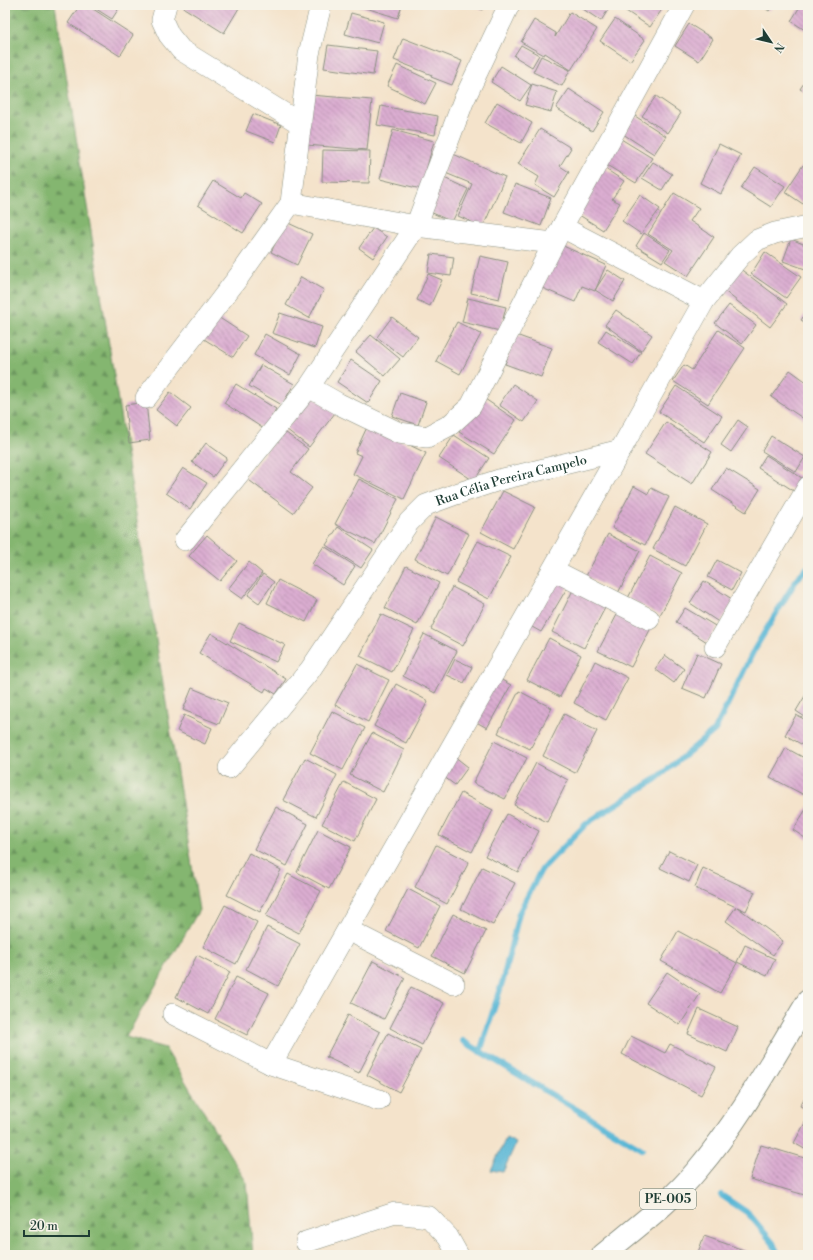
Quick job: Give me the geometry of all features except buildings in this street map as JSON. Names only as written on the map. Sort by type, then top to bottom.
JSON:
[{"type":"main road","name":"PE-005","points":[[603,1255],[683,1186],[698,1170],[725,1134],[753,1092],[808,1001]]},
{"type":"street","points":[[166,5],[162,20],[169,35],[181,50],[301,124]]},
{"type":"street","points":[[146,398],[240,275],[290,203],[309,54],[321,5]]},
{"type":"street","points":[[185,540],[309,386],[416,226],[463,102],[509,5]]},
{"type":"street","points":[[309,386],[339,404],[398,434],[428,437],[450,425],[471,406],[557,235],[684,5]]},
{"type":"street","points":[[290,203],[416,226],[557,235],[704,301]]},
{"type":"street","points":[[271,1064],[553,570],[704,301],[740,256],[757,240],[775,233],[808,226]]},
{"type":"street","name":"Rua Célia Pereira Campelo","points":[[229,768],[310,670],[409,522],[426,505],[499,480],[620,450]]},
{"type":"street","points":[[715,647],[808,487]]},
{"type":"street","points":[[553,570],[649,619]]},
{"type":"street","points":[[348,930],[454,984]]},
{"type":"street","points":[[173,1014],[271,1064],[379,1100]]},
{"type":"street","points":[[306,1242],[394,1213],[429,1217],[448,1237],[458,1255]]},
{"type":"green space","points":[[5,5],[55,5],[199,910],[126,1037],[165,1048],[247,1183],[253,1255],[5,1255]]},
{"type":"water","points":[[506,1138],[516,1143],[503,1172],[491,1170]]},
{"type":"waterway","points":[[480,1052],[503,980],[519,913],[541,870],[587,823],[656,779],[715,730],[754,650],[798,577],[808,567]]},
{"type":"waterway","points":[[463,1041],[642,1149]]},
{"type":"waterway","points":[[721,1195],[748,1213],[773,1243],[778,1255]]}]
